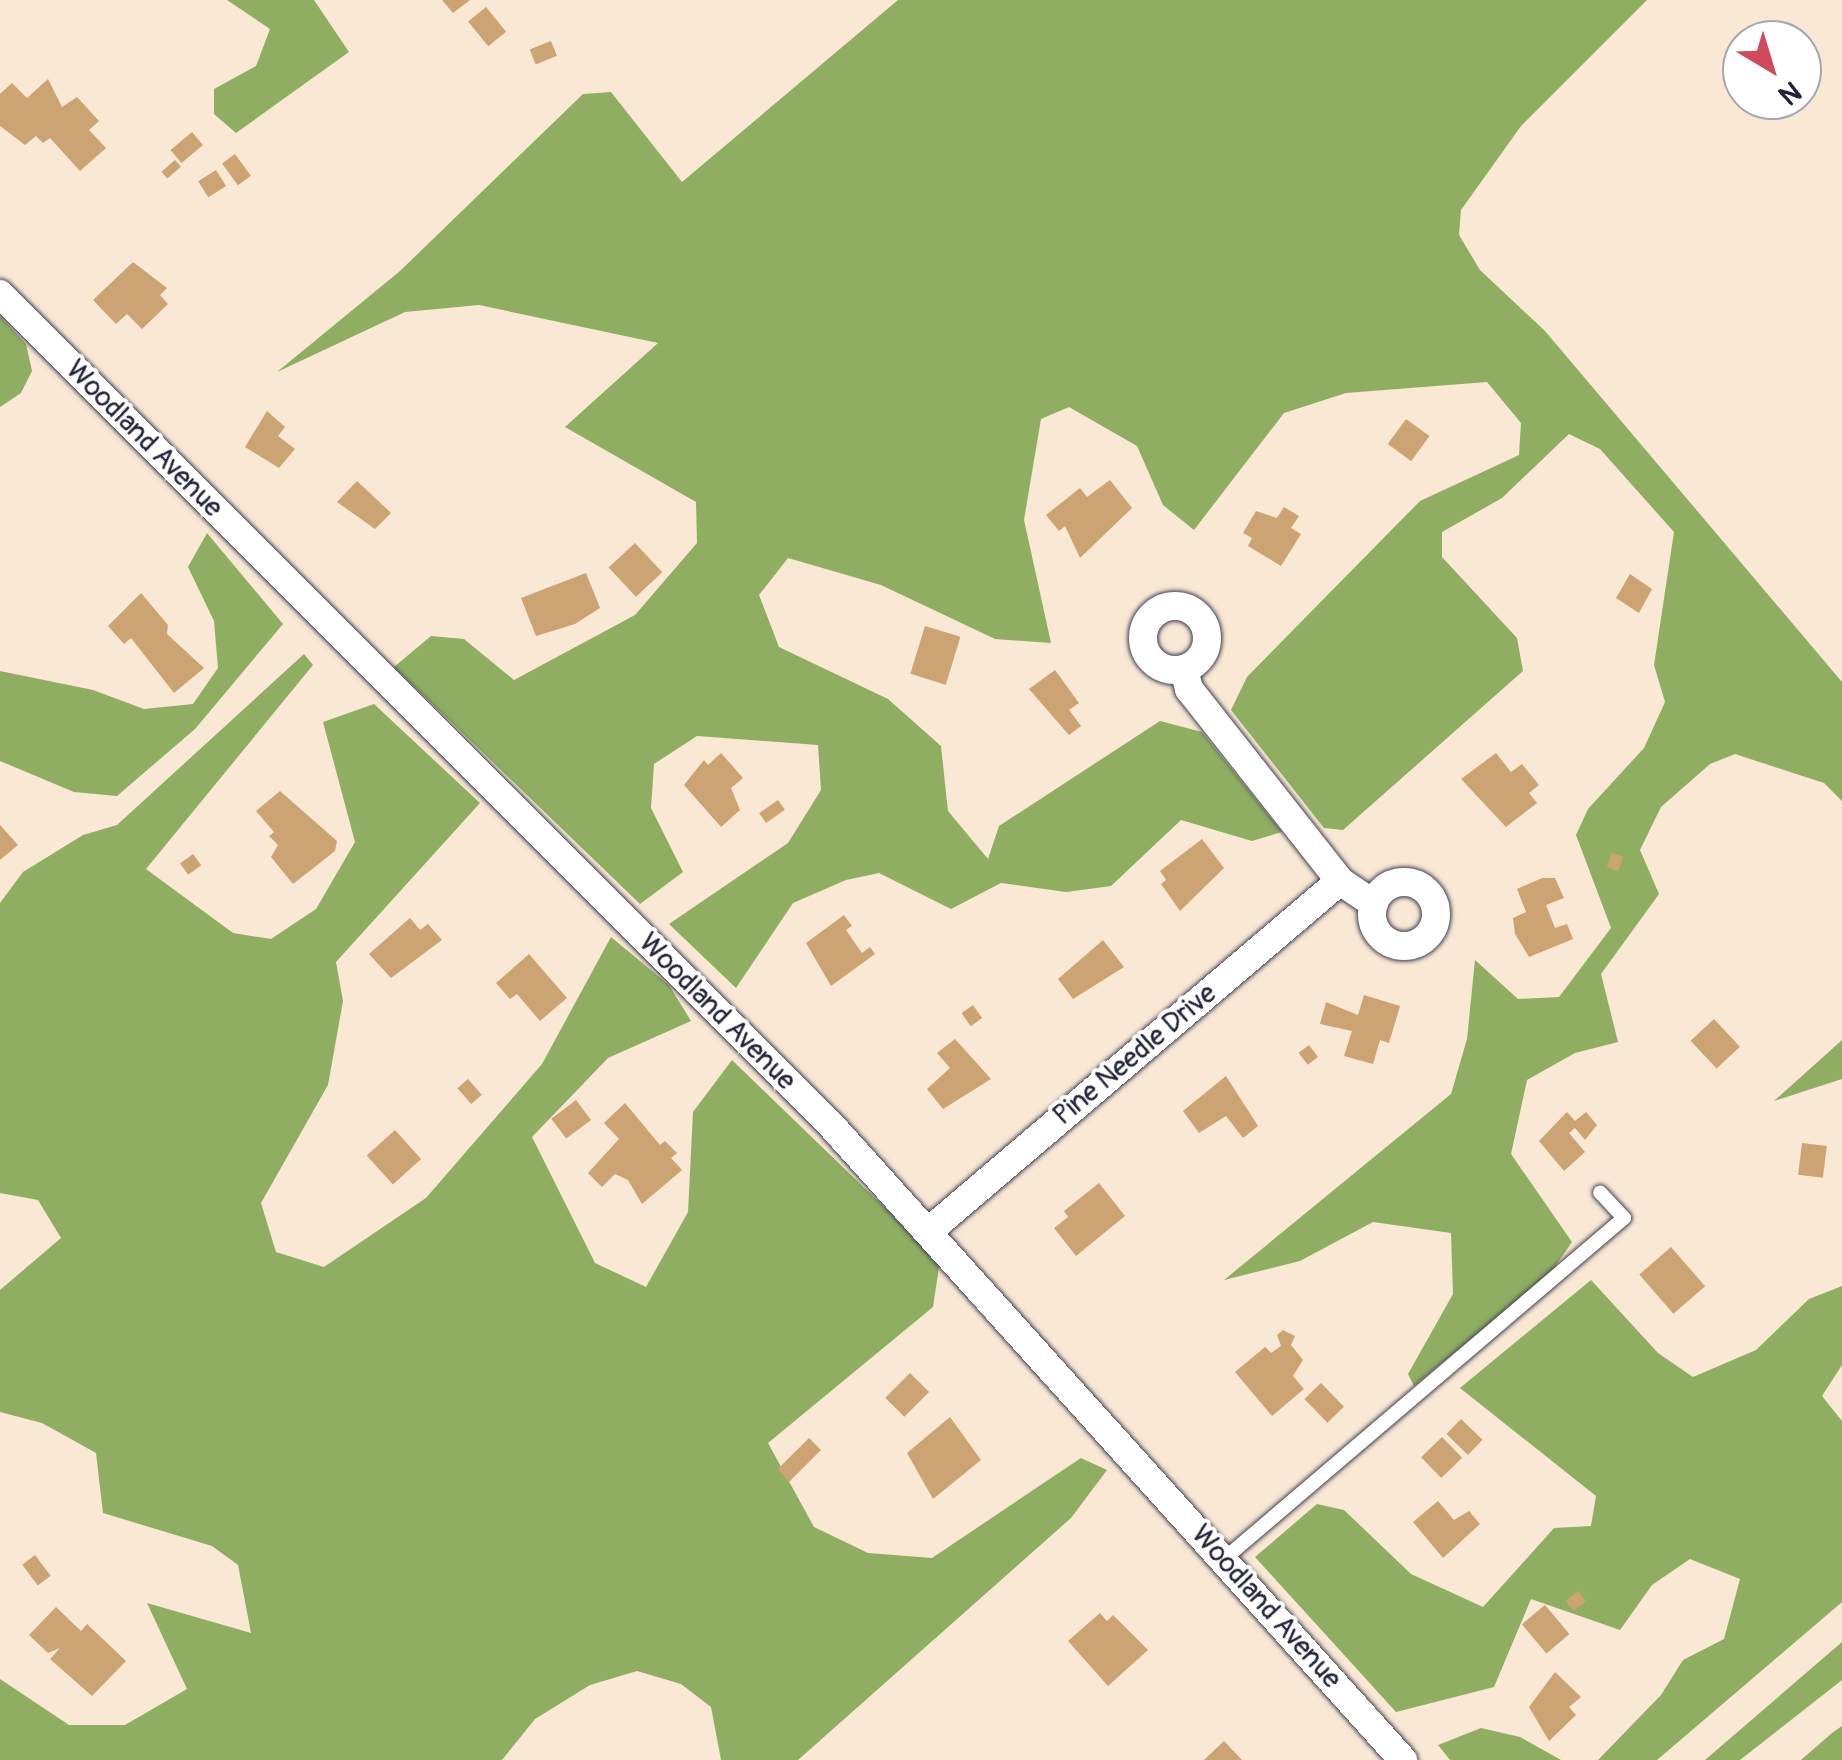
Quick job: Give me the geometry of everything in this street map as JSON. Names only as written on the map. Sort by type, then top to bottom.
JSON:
[{"type":"street","name":"Woodland Avenue","points":[[0,294],[930,1230],[1402,1760]]},
{"type":"street","points":[[1184,669],[1189,689],[1340,881],[1374,904]]},
{"type":"street","name":"Pine Needle Drive","points":[[930,1230],[1340,881]]},
{"type":"lane","points":[[1223,1560],[1613,1229],[1624,1218],[1600,1192]]},
{"type":"green space","points":[[227,0],[314,0],[349,52],[236,133],[214,114],[214,89],[256,66],[270,29]]},
{"type":"green space","points":[[898,0],[1647,0],[1521,126],[1461,210],[1459,235],[1480,270],[1545,331],[1842,682],[1842,801],[1824,783],[1735,754],[1710,764],[1661,807],[1640,850],[1659,894],[1601,974],[1618,1042],[1575,1053],[1527,1080],[1511,1154],[1572,1242],[1550,1274],[1414,1386],[1408,1374],[1453,1294],[1451,1233],[1373,1222],[1300,1261],[1224,1280],[1451,1094],[1467,1039],[1475,960],[1518,999],[1559,997],[1611,928],[1576,835],[1588,809],[1644,748],[1665,702],[1654,665],[1674,532],[1600,449],[1569,434],[1502,498],[1442,532],[1442,557],[1517,638],[1523,671],[1343,830],[1324,828],[1231,710],[1247,677],[1420,501],[1519,455],[1521,423],[1487,382],[1346,393],[1284,413],[1194,530],[1163,505],[1137,446],[1069,407],[1041,419],[1024,520],[1051,643],[995,639],[881,585],[788,558],[759,595],[779,647],[888,699],[941,746],[948,811],[988,859],[999,826],[1160,721],[1202,732],[1282,832],[1252,841],[1181,820],[1111,886],[1066,892],[1001,883],[951,909],[879,873],[846,880],[793,903],[736,988],[669,924],[788,843],[821,790],[818,745],[697,736],[654,764],[651,808],[683,872],[640,904],[394,667],[431,636],[464,639],[514,680],[635,615],[697,543],[696,502],[565,427],[658,343],[479,305],[405,312],[277,372],[400,271],[583,94],[611,92],[682,182]]},
{"type":"green space","points":[[0,316],[26,344],[32,371],[21,393],[0,407]]},
{"type":"green space","points":[[207,533],[283,624],[195,729],[117,796],[74,792],[0,761],[0,671],[93,690],[144,709],[193,704],[218,668],[214,621],[188,567]]},
{"type":"green space","points":[[304,654],[313,665],[146,869],[233,933],[271,939],[316,909],[355,842],[323,722],[374,704],[480,803],[336,962],[343,1001],[328,1085],[261,1203],[276,1252],[324,1267],[426,1198],[542,1064],[611,937],[669,985],[691,1021],[608,1058],[532,1137],[595,1263],[646,1287],[688,1212],[693,1112],[732,1060],[940,1261],[933,1307],[768,1443],[814,1527],[868,1553],[932,1558],[1081,1458],[1107,1470],[1071,1518],[798,1760],[721,1760],[711,1707],[681,1684],[637,1671],[590,1685],[535,1719],[502,1760],[0,1760],[0,1679],[69,1725],[125,1725],[187,1689],[147,1603],[251,1633],[238,1565],[212,1546],[103,1513],[96,1453],[42,1423],[0,1412],[0,1290],[61,1238],[38,1200],[0,1193],[0,903],[23,872],[83,835],[117,825]]},
{"type":"green space","points":[[1842,1040],[1842,1079],[1774,1101]]},
{"type":"green space","points":[[1591,1280],[1658,1353],[1693,1377],[1756,1350],[1809,1299],[1842,1286],[1842,1365],[1822,1396],[1842,1421],[1842,1602],[1657,1760],[1598,1760],[1661,1695],[1683,1660],[1724,1639],[1740,1579],[1690,1559],[1652,1585],[1620,1630],[1531,1599],[1494,1687],[1396,1712],[1255,1557],[1317,1504],[1344,1510],[1411,1574],[1483,1607],[1554,1528],[1591,1526],[1596,1496],[1460,1388]]},
{"type":"green space","points":[[1842,1642],[1842,1680],[1740,1760],[1705,1760]]},
{"type":"green space","points":[[1842,1726],[1842,1760],[1801,1760],[1832,1733]]},
{"type":"green space","points":[[1481,1728],[1520,1737],[1561,1760],[1450,1760],[1438,1745]]},
{"type":"building","points":[[442,0],[470,0],[453,13]]},
{"type":"building","points":[[486,7],[506,32],[488,46],[468,21]]},
{"type":"building","points":[[551,41],[557,56],[536,64],[530,50]]},
{"type":"building","points":[[48,79],[62,107],[77,97],[99,121],[89,130],[106,148],[80,171],[50,138],[43,143],[36,136],[25,145],[0,126],[0,94],[12,83],[27,98]]},
{"type":"building","points":[[192,132],[203,145],[181,163],[171,150]]},
{"type":"building","points":[[235,154],[251,176],[238,185],[222,163]]},
{"type":"building","points":[[175,160],[181,167],[167,179],[161,172]]},
{"type":"building","points":[[216,170],[226,186],[208,197],[198,181]]},
{"type":"building","points":[[133,262],[167,288],[160,295],[168,304],[142,329],[127,314],[116,324],[93,300]]},
{"type":"building","points":[[267,411],[285,427],[278,436],[295,449],[279,468],[245,447]]},
{"type":"building","points":[[1406,419],[1429,436],[1411,461],[1388,444]]},
{"type":"building","points":[[1110,480],[1132,508],[1080,558],[1065,526],[1059,531],[1046,515],[1080,488],[1087,497]]},
{"type":"building","points":[[357,481],[391,513],[375,529],[337,502]]},
{"type":"building","points":[[1284,507],[1299,516],[1291,528],[1301,534],[1281,566],[1248,546],[1252,538],[1243,533],[1256,511],[1277,518]]},
{"type":"building","points":[[635,543],[662,572],[636,597],[609,568]]},
{"type":"building","points":[[586,573],[600,608],[575,624],[536,636],[521,598]]},
{"type":"building","points":[[1630,574],[1652,589],[1639,613],[1616,598]]},
{"type":"building","points":[[141,593],[168,625],[167,634],[204,668],[174,693],[131,638],[124,644],[108,626]]},
{"type":"building","points":[[925,626],[960,637],[946,685],[910,674]]},
{"type":"building","points":[[1055,670],[1079,703],[1069,710],[1081,726],[1069,735],[1029,689]]},
{"type":"building","points":[[721,753],[743,778],[731,788],[740,810],[721,827],[684,785],[704,760],[708,765]]},
{"type":"building","points":[[1496,753],[1511,772],[1522,764],[1539,785],[1529,793],[1537,803],[1506,827],[1461,779]]},
{"type":"building","points":[[280,791],[337,841],[335,851],[293,884],[271,857],[278,845],[269,836],[274,832],[256,811]]},
{"type":"building","points":[[778,800],[785,810],[766,823],[759,813]]},
{"type":"building","points":[[0,825],[18,845],[0,860]]},
{"type":"building","points":[[1202,839],[1224,868],[1180,911],[1161,884],[1166,880],[1160,871]]},
{"type":"building","points":[[1612,853],[1623,857],[1618,871],[1607,867]]},
{"type":"building","points":[[193,854],[201,865],[188,875],[180,863]]},
{"type":"building","points":[[1542,878],[1555,878],[1564,898],[1546,905],[1555,928],[1567,924],[1573,939],[1529,957],[1515,934],[1513,918],[1526,912],[1517,889]]},
{"type":"building","points":[[844,915],[852,926],[846,930],[862,953],[870,947],[875,954],[831,986],[806,943]]},
{"type":"building","points":[[410,918],[420,930],[428,924],[442,940],[391,978],[369,954]]},
{"type":"building","points":[[1103,940],[1124,967],[1073,999],[1058,979]]},
{"type":"building","points":[[529,954],[567,998],[540,1021],[517,994],[510,999],[496,983]]},
{"type":"building","points":[[1364,995],[1400,1006],[1389,1043],[1380,1040],[1373,1064],[1344,1056],[1352,1031],[1320,1024],[1326,1002],[1358,1015]]},
{"type":"building","points":[[973,1005],[982,1018],[971,1026],[962,1013]]},
{"type":"building","points":[[1714,1019],[1740,1047],[1717,1069],[1691,1041]]},
{"type":"building","points":[[955,1039],[991,1079],[943,1109],[927,1089],[950,1068],[937,1053]]},
{"type":"building","points":[[1309,1045],[1318,1057],[1308,1065],[1299,1053]]},
{"type":"building","points":[[1226,1076],[1258,1126],[1243,1138],[1226,1116],[1199,1133],[1183,1111]]},
{"type":"building","points":[[468,1079],[482,1095],[471,1104],[457,1088]]},
{"type":"building","points":[[576,1100],[591,1120],[566,1139],[551,1119]]},
{"type":"building","points":[[625,1103],[660,1145],[665,1141],[677,1153],[671,1158],[682,1170],[642,1204],[628,1180],[615,1174],[602,1187],[588,1173],[619,1139],[604,1123]]},
{"type":"building","points":[[1567,1112],[1575,1121],[1586,1112],[1597,1125],[1585,1140],[1575,1128],[1569,1133],[1585,1152],[1564,1171],[1539,1141]]},
{"type":"building","points":[[395,1130],[421,1159],[393,1184],[367,1155]]},
{"type":"building","points":[[1802,1143],[1827,1146],[1823,1178],[1798,1175]]},
{"type":"building","points":[[1099,1183],[1125,1216],[1076,1256],[1054,1228],[1068,1217],[1064,1211]]},
{"type":"building","points":[[1671,1247],[1705,1286],[1673,1314],[1639,1275]]},
{"type":"building","points":[[1283,1330],[1295,1336],[1291,1345],[1303,1360],[1293,1376],[1304,1389],[1272,1416],[1235,1372],[1265,1347],[1271,1353],[1281,1346],[1277,1335]]},
{"type":"building","points":[[910,1373],[929,1392],[904,1417],[885,1398]]},
{"type":"building","points":[[1321,1383],[1344,1407],[1327,1423],[1304,1399]]},
{"type":"building","points":[[950,1417],[981,1460],[933,1499],[907,1453]]},
{"type":"building","points":[[1461,1419],[1483,1440],[1468,1455],[1446,1434]]},
{"type":"building","points":[[1442,1437],[1462,1458],[1441,1478],[1421,1457]]},
{"type":"building","points":[[809,1438],[821,1450],[789,1482],[777,1470]]},
{"type":"building","points":[[1438,1501],[1454,1520],[1469,1511],[1480,1524],[1443,1558],[1413,1522]]},
{"type":"building","points":[[35,1555],[51,1576],[38,1585],[22,1565]]},
{"type":"building","points":[[1578,1591],[1586,1601],[1574,1611],[1566,1601]]},
{"type":"building","points":[[1545,1605],[1569,1634],[1546,1653],[1522,1624]]},
{"type":"building","points":[[56,1607],[81,1631],[87,1624],[126,1661],[92,1696],[50,1659],[60,1648],[48,1653],[29,1635]]},
{"type":"building","points":[[1100,1613],[1107,1621],[1113,1615],[1148,1650],[1108,1686],[1068,1641]]},
{"type":"building","points":[[1555,1672],[1581,1697],[1569,1707],[1576,1715],[1549,1741],[1529,1707]]},
{"type":"building","points":[[1224,1741],[1242,1760],[1204,1760]]}]
